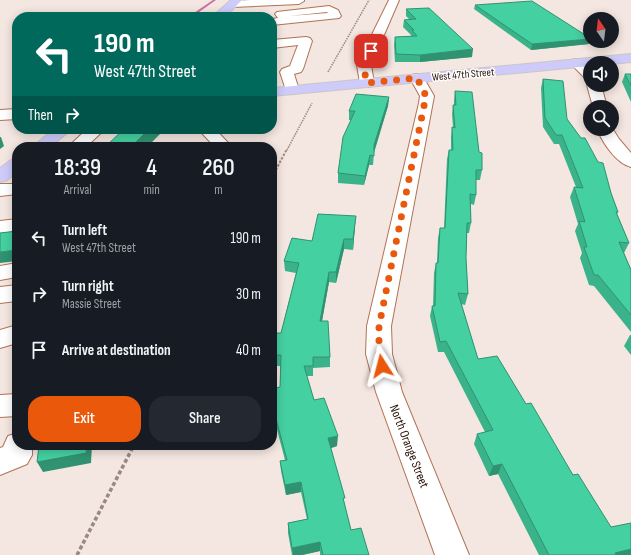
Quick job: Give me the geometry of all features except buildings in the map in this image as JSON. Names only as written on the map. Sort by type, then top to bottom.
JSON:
[{"type":"main road","points":[[223,12],[234,2]]},
{"type":"main road","name":"West 47th Street","points":[[277,92],[631,58]]},
{"type":"main road","points":[[47,142],[57,134]]},
{"type":"main road","points":[[0,177],[12,168]]},
{"type":"street","points":[[234,2],[306,0]]},
{"type":"street","points":[[367,83],[364,74],[364,65],[394,0]]},
{"type":"street","points":[[277,22],[327,17],[334,25],[332,29]]},
{"type":"street","points":[[277,35],[315,32]]},
{"type":"street","points":[[277,44],[306,41],[296,69],[287,72],[292,90]]},
{"type":"street","points":[[577,63],[583,69]]},
{"type":"street","name":"North Orange Street","points":[[417,78],[426,96],[426,103],[379,326],[379,354],[388,392],[452,555]]},
{"type":"street","points":[[0,115],[12,114]]},
{"type":"street","points":[[82,142],[91,134]]},
{"type":"street","points":[[211,134],[219,142]]},
{"type":"street","points":[[608,136],[614,146],[631,162]]},
{"type":"street","points":[[0,190],[12,189]]},
{"type":"street","points":[[0,227],[12,226]]},
{"type":"street","points":[[0,237],[12,236]]},
{"type":"street","points":[[0,273],[12,271]]},
{"type":"street","points":[[0,295],[12,294]]},
{"type":"street","points":[[0,339],[12,335]]},
{"type":"street","points":[[0,406],[12,405]]},
{"type":"street","points":[[0,462],[16,456],[17,450]]},
{"type":"path","points":[[77,555],[131,450]]},
{"type":"waterway","points":[[197,12],[215,0]]},
{"type":"route","points":[[371,51],[364,65],[364,74],[367,83],[417,78],[426,96],[426,103],[379,326],[379,354],[382,366]]}]
